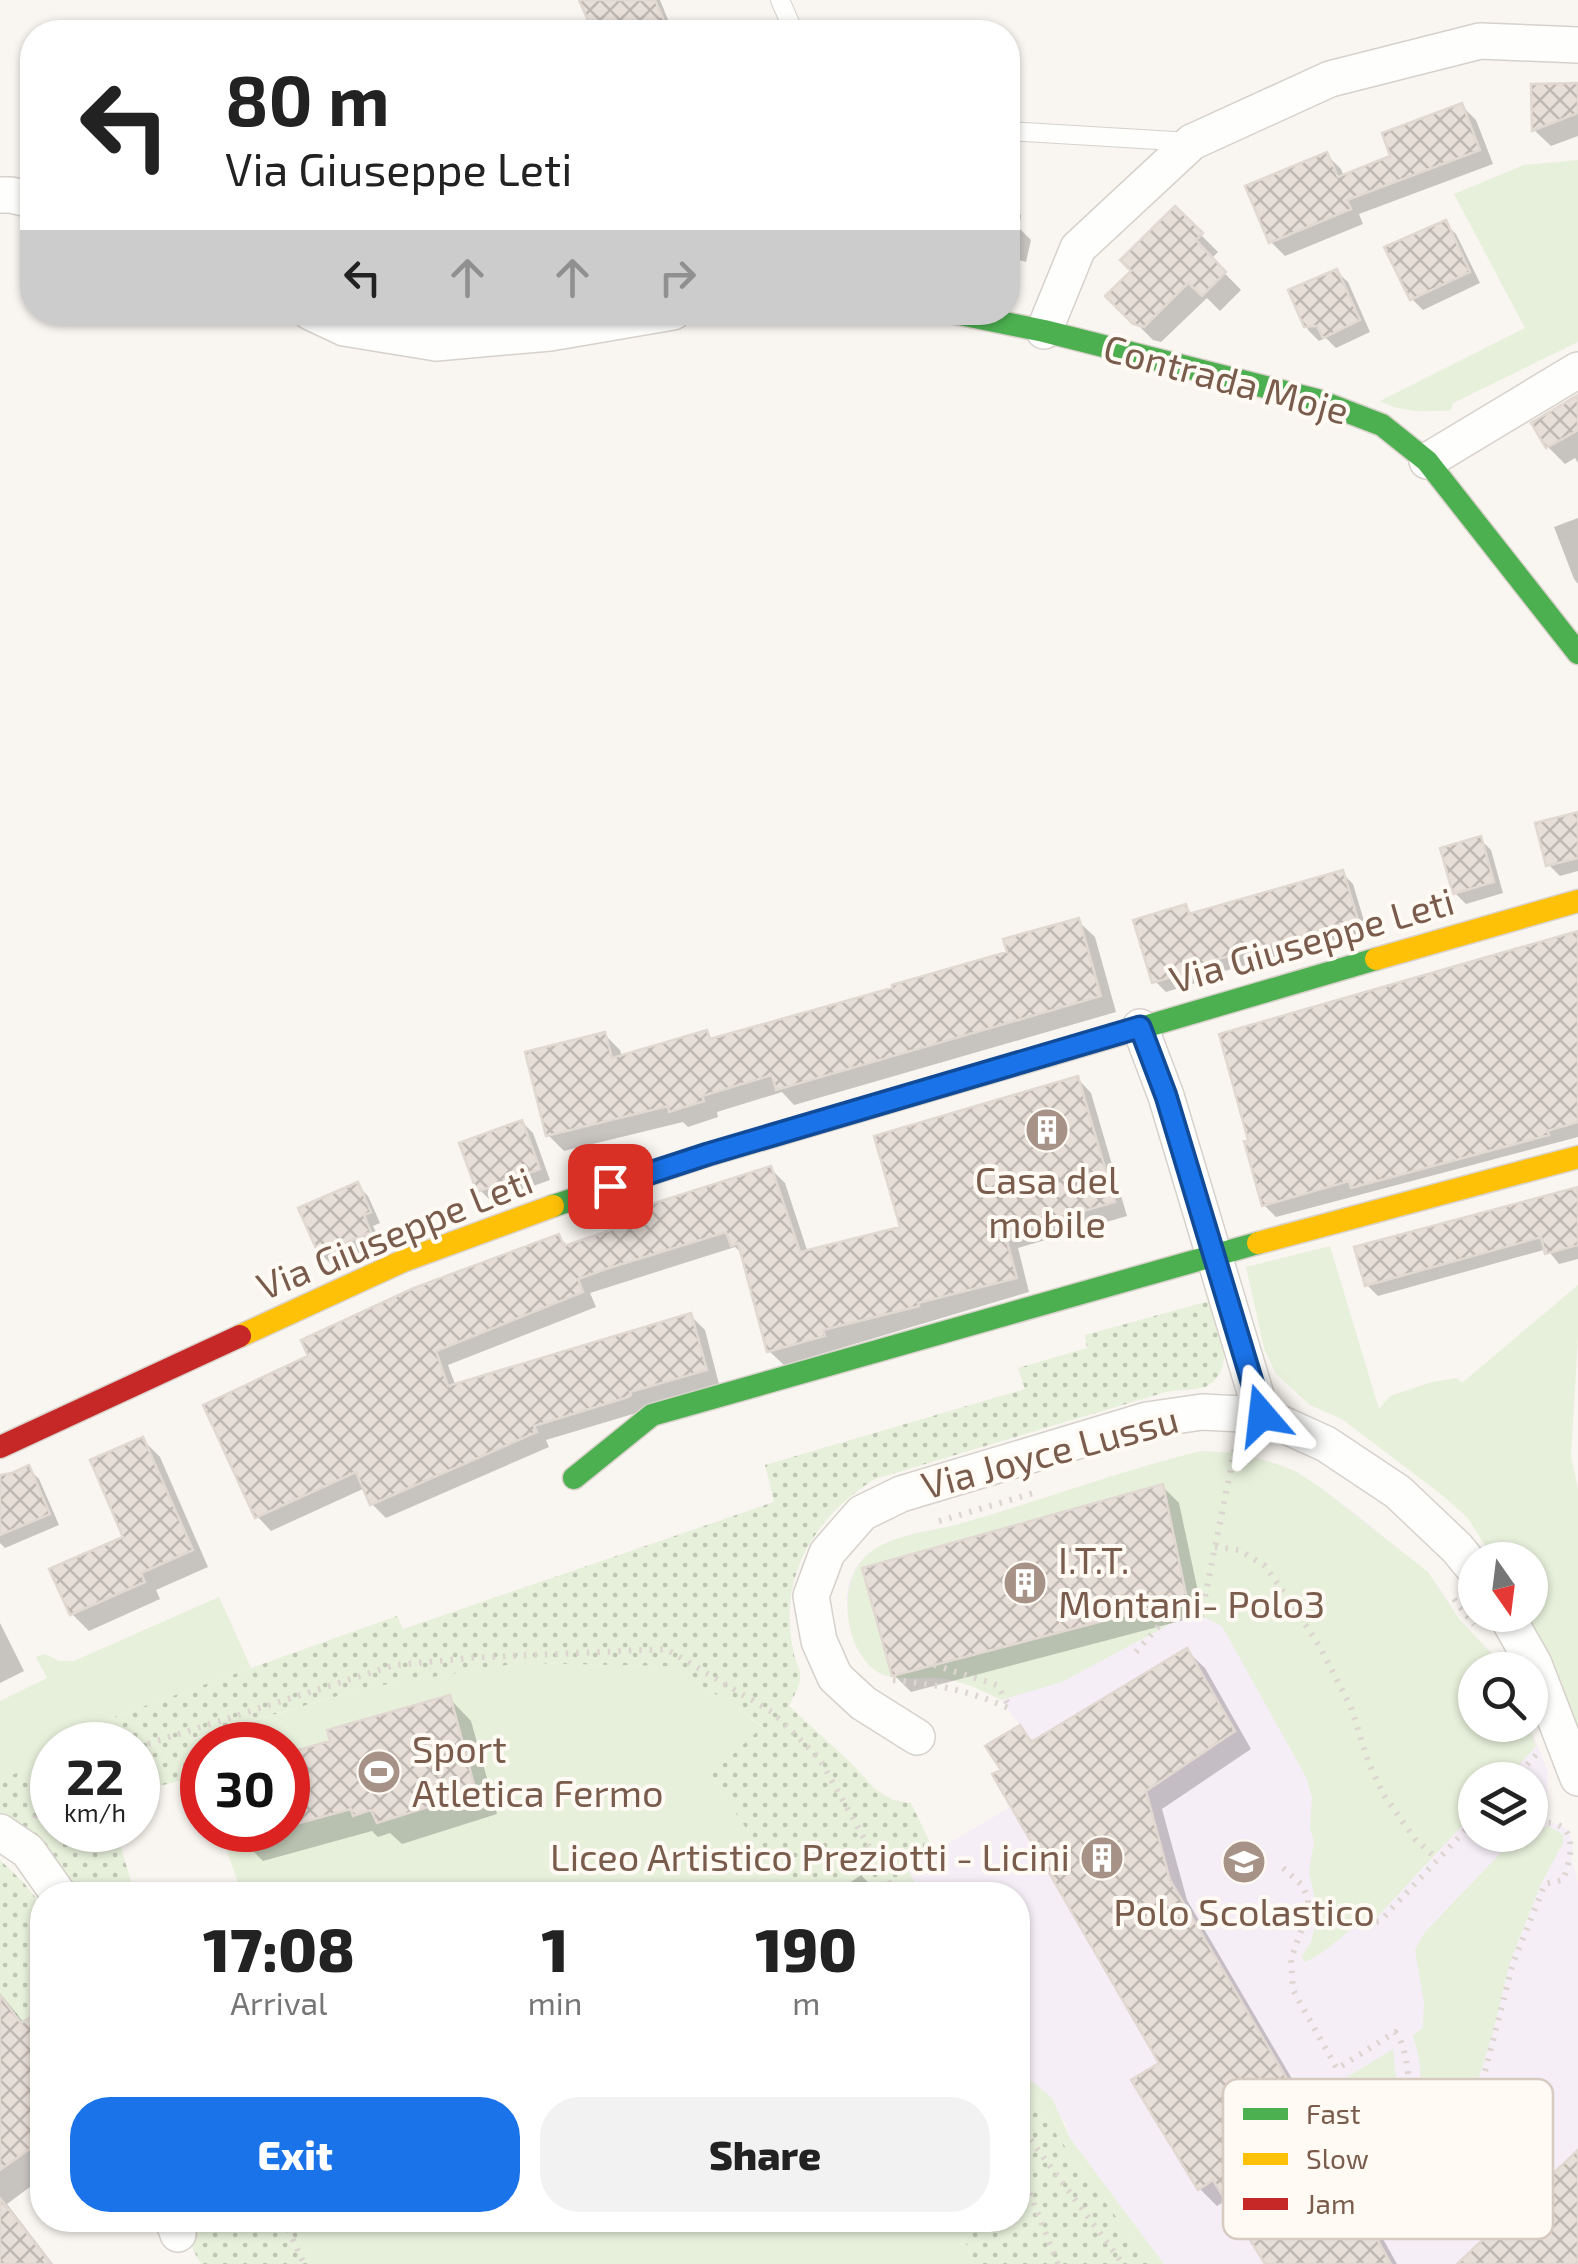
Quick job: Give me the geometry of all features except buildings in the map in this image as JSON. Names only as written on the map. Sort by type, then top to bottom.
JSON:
[{"type":"street","points":[[1044,331],[1078,248],[1192,142],[1330,80],[1480,41],[1578,45]]},
{"type":"street","points":[[338,325],[436,343],[597,325]]},
{"type":"street","name":"Contrada Moje","points":[[1014,325],[1317,400],[1382,425],[1427,461],[1578,653]]},
{"type":"street","points":[[1427,461],[1578,370]]},
{"type":"street","name":"Via Giuseppe Leti","points":[[0,1447],[404,1261],[546,1208],[708,1154],[1578,901]]},
{"type":"street","points":[[1140,1027],[1166,1096],[1262,1415]]},
{"type":"street","points":[[574,1478],[652,1416],[1214,1254],[1578,1157]]},
{"type":"street","name":"Via Joyce Lussu","points":[[918,1738],[863,1703],[835,1677],[819,1641],[811,1596],[827,1553],[862,1513],[901,1494],[1146,1420],[1202,1412],[1262,1415],[1326,1444],[1398,1492],[1457,1548],[1458,1557]]},
{"type":"street","points":[[1516,1632],[1534,1664],[1578,1778]]},
{"type":"street","points":[[0,1832],[28,1851],[50,1882]]},
{"type":"lane","points":[[1020,132],[1192,142]]},
{"type":"path","points":[[1218,1447],[1248,1451]]},
{"type":"path","points":[[1201,1617],[1235,1448]]},
{"type":"path","points":[[934,1522],[1043,1491]]},
{"type":"path","points":[[1215,1547],[1239,1550],[1266,1566],[1320,1647],[1351,1707],[1368,1761],[1384,1794],[1415,1839],[1438,1860]]},
{"type":"path","points":[[1136,1652],[1182,1600]]},
{"type":"path","points":[[160,1740],[395,1665],[666,1648],[772,1712],[819,1758],[889,1882]]},
{"type":"path","points":[[882,1679],[985,1696],[1012,1710],[997,1685],[934,1665]]},
{"type":"path","points":[[1483,2079],[1520,1947],[1545,1884],[1563,1880],[1573,1850],[1567,1830],[1548,1822]]},
{"type":"path","points":[[1366,1924],[1380,1921],[1458,1838]]},
{"type":"path","points":[[1283,1868],[1302,1886],[1308,1898],[1308,1912],[1292,1959],[1294,1990],[1337,2069],[1395,2032],[1401,2038],[1408,2079]]},
{"type":"path","points":[[1030,2139],[1123,2264]]},
{"type":"path","points":[[1030,2194],[1058,2264]]},
{"type":"path","points":[[289,2232],[304,2264]]},
{"type":"shaded area","name":"Polo Scolastico","points":[[1201,1451],[1237,1453],[1295,1471],[1321,1488],[1439,1586],[1458,1617],[1458,1632],[1472,1632],[1491,1652],[1458,1652],[1458,1742],[1536,1742],[1544,1762],[1458,1762],[1458,1852],[1548,1852],[1548,1822],[1558,1824],[1571,1837],[1571,1857],[1578,1882],[1578,2264],[1164,2264],[1070,2138],[1066,2124],[1030,2081],[1030,1882],[915,1882],[907,1868],[1010,1807],[992,1774],[1001,1770],[985,1746],[1019,1724],[1001,1700],[973,1686],[947,1679],[882,1675],[868,1665],[855,1639],[846,1599],[858,1564],[872,1551],[911,1534],[956,1525]]},
{"type":"green space","points":[[1578,160],[1578,342],[1453,403],[1451,410],[1406,410],[1380,401],[1525,328],[1454,194],[1524,165]]},
{"type":"green space","points":[[1330,1246],[1379,1409],[1390,1396],[1432,1382],[1457,1378],[1462,1383],[1578,1285],[1571,1456],[1578,1489],[1578,1743],[1548,1669],[1548,1652],[1541,1652],[1533,1632],[1548,1632],[1548,1542],[1483,1542],[1468,1518],[1442,1495],[1342,1419],[1310,1405],[1276,1374],[1264,1348],[1246,1267]]},
{"type":"green space","points":[[1213,1300],[1224,1358],[1222,1369],[1207,1386],[1166,1392],[875,1479],[825,1522],[794,1580],[790,1624],[800,1681],[789,1706],[876,1790],[893,1800],[911,1803],[934,1851],[907,1868],[915,1882],[873,1882],[863,1866],[837,1882],[783,1882],[710,1776],[762,1727],[733,1704],[666,1666],[519,1663],[365,1688],[248,1722],[180,1722],[180,1781],[160,1786],[160,1722],[100,1722],[397,1616],[403,1629],[774,1502],[765,1465],[1025,1389],[1018,1368],[1087,1348],[1085,1335]]},
{"type":"green space","points":[[1201,1451],[1237,1453],[1295,1471],[1321,1488],[1428,1572],[1458,1617],[1458,1632],[1471,1632],[1490,1652],[1458,1652],[1458,1742],[1535,1742],[1536,1746],[1521,1762],[1458,1762],[1458,1830],[1377,1917],[1304,1962],[1302,1956],[1311,1942],[1318,1912],[1309,1873],[1314,1841],[1310,1828],[1312,1798],[1306,1777],[1222,1626],[1187,1615],[1062,1682],[1001,1700],[952,1680],[899,1678],[879,1673],[861,1655],[854,1641],[849,1625],[849,1591],[853,1575],[872,1551],[903,1537],[959,1524]]},
{"type":"green space","points":[[219,1597],[251,1668],[100,1722],[30,1722],[30,1767],[0,1780],[0,1701],[47,1678],[36,1657],[45,1654],[59,1661],[74,1661]]},
{"type":"green space","points":[[519,1663],[666,1666],[733,1704],[762,1728],[710,1776],[783,1882],[238,1882],[227,1852],[310,1852],[310,1722],[250,1722],[365,1688]]},
{"type":"green space","points":[[30,1767],[30,1852],[122,1852],[131,1882],[58,1882],[0,1825],[0,1780]]},
{"type":"green space","points":[[1548,1826],[1563,1834],[1563,1843],[1541,1884],[1510,1962],[1478,2079],[1420,2079],[1413,2036],[1423,2027],[1424,2002],[1415,1950],[1425,1932],[1502,1852],[1548,1852]]},
{"type":"green space","points":[[0,1860],[30,1891],[30,2018],[21,2023],[0,1995]]},
{"type":"green space","points":[[863,1865],[873,1882],[836,1882]]},
{"type":"green space","points":[[1393,2049],[1396,2079],[1344,2079]]},
{"type":"green space","points":[[1030,2081],[1052,2098],[1070,2138],[1164,2264],[1150,2264],[1030,2092]]},
{"type":"green space","points":[[1030,2093],[1150,2264],[974,2264],[962,2232],[1030,2232]]},
{"type":"green space","points":[[188,2232],[296,2232],[311,2264],[201,2264]]},
{"type":"green space","points":[[296,2232],[962,2232],[974,2264],[311,2264]]},
{"type":"traffic: fast","points":[[1014,325],[1317,400],[1382,425],[1427,461],[1578,653]]},
{"type":"traffic: fast","points":[[553,1206],[708,1155],[1376,959]]},
{"type":"traffic: fast","points":[[574,1478],[652,1415],[1258,1243]]},
{"type":"traffic: slow","points":[[1376,959],[1578,901]]},
{"type":"traffic: slow","points":[[1258,1243],[1578,1157]]},
{"type":"traffic: slow","points":[[240,1336],[403,1261],[553,1206]]},
{"type":"traffic: jam","points":[[0,1447],[240,1336]]},
{"type":"place","name":"Casa del mobile","points":[[1047,1130]]},
{"type":"place","name":"I.T.T. Montani- Polo3","points":[[1025,1583]]},
{"type":"place","name":"Sport Atletica Fermo","points":[[379,1772]]},
{"type":"place","name":"Liceo Artistico Preziotti - Licini","points":[[1102,1858]]},
{"type":"place","name":"Polo Scolastico","points":[[1244,1862]]},
{"type":"route","points":[[610,1186],[1140,1027],[1166,1096],[1262,1415]]}]
